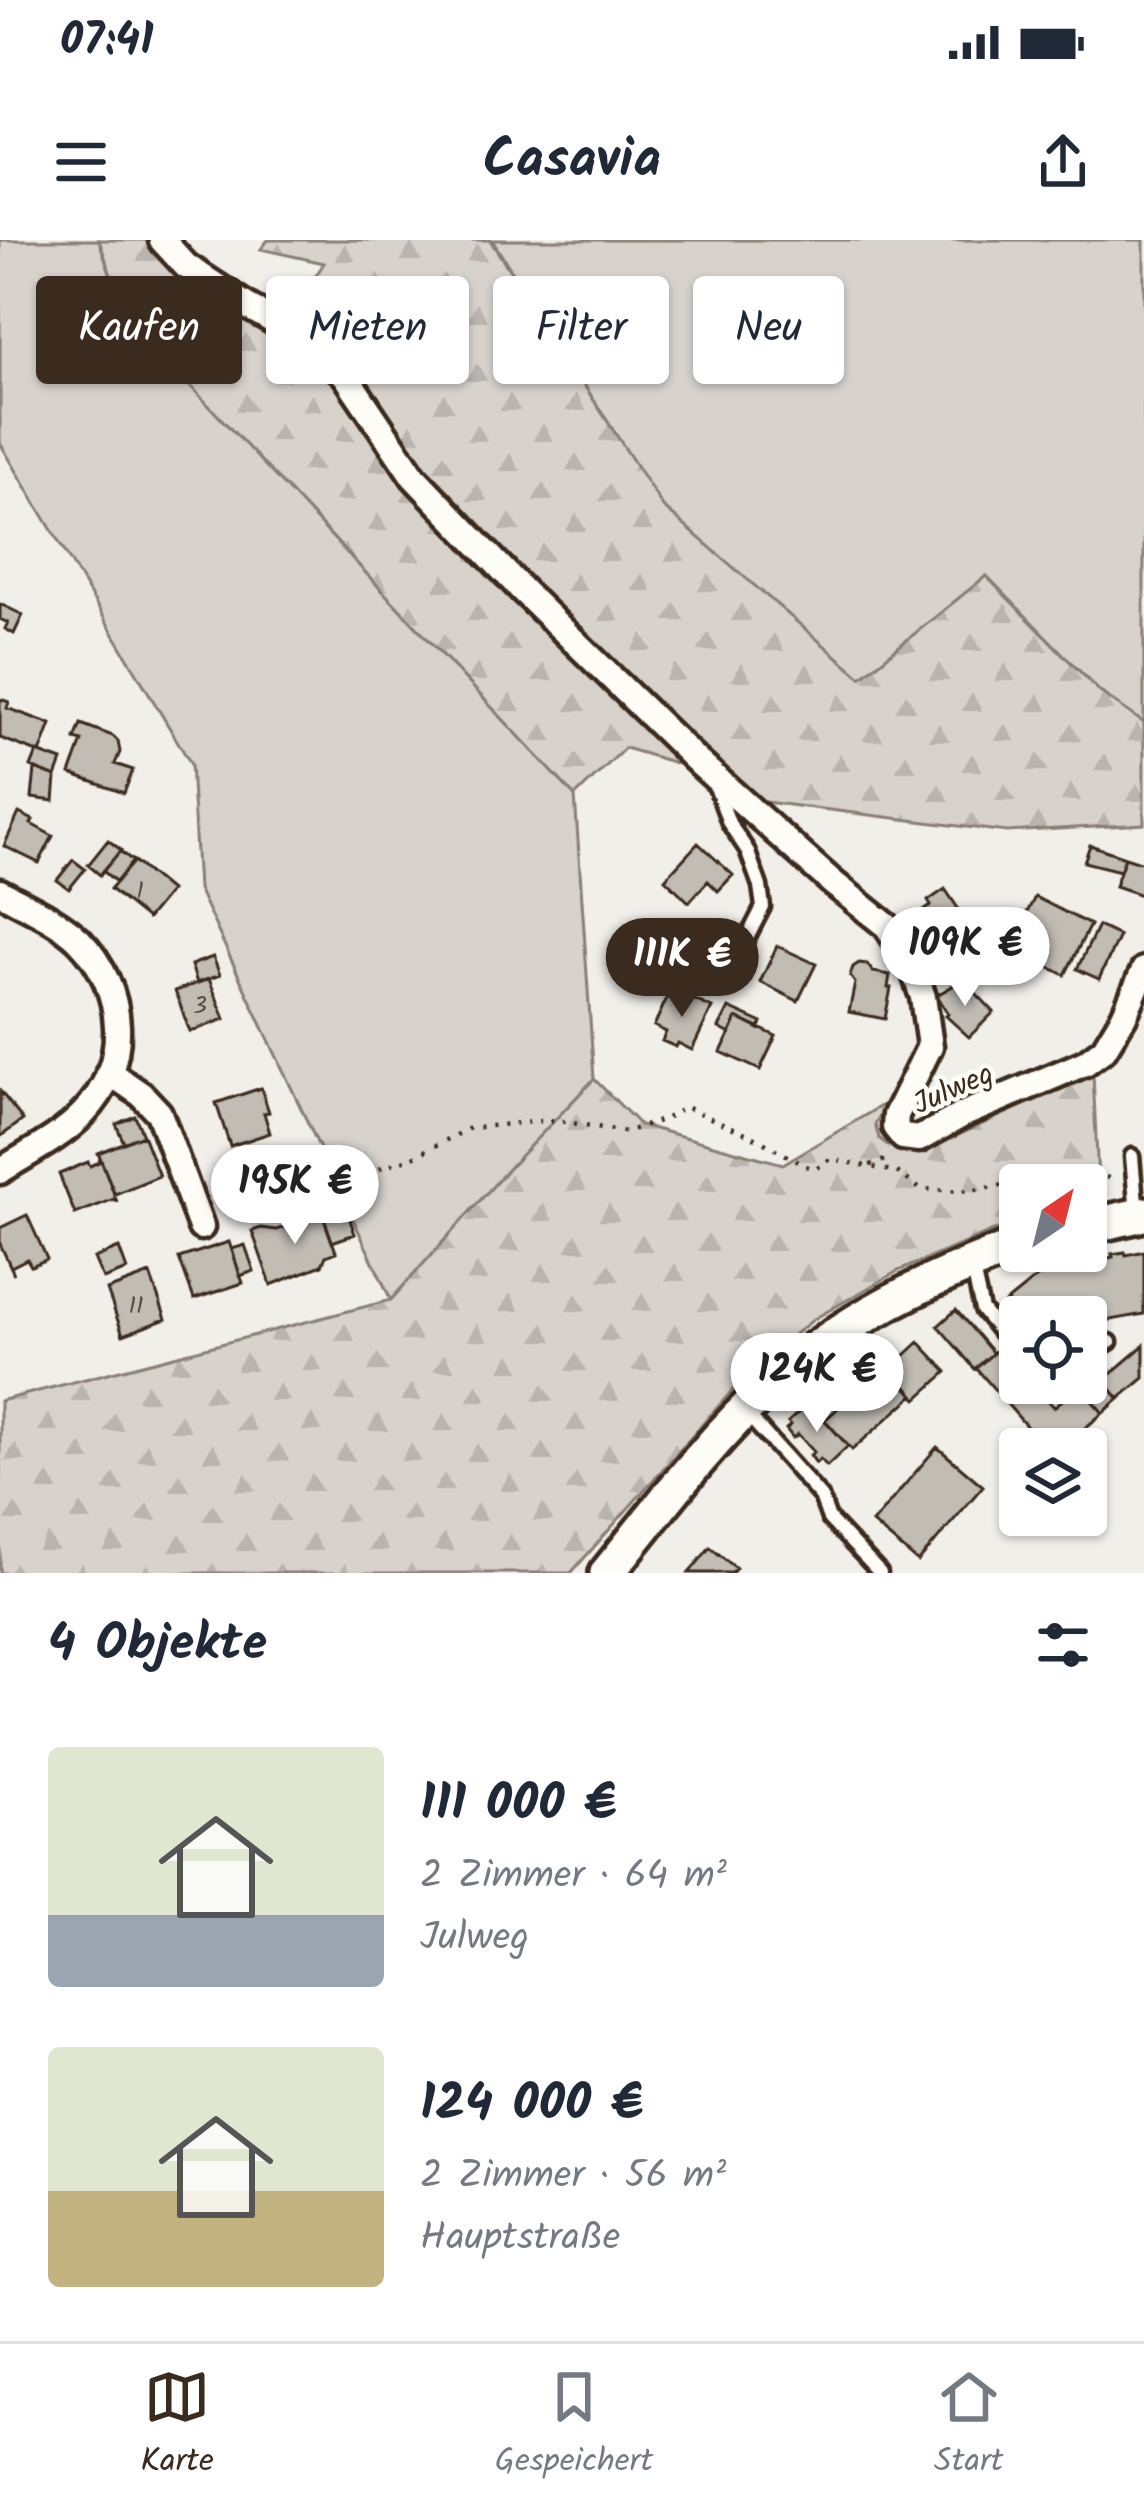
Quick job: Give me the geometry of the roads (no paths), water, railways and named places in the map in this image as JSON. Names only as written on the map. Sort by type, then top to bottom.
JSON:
[{"type":"main road","points":[[1107,1222],[1140,1214]]},
{"type":"main road","points":[[607,1573],[773,1383],[833,1335],[914,1288],[999,1254]]},
{"type":"street","name":"Julweg","points":[[162,240],[186,266],[314,344],[346,376],[414,477],[524,592],[711,774],[887,926],[912,965],[930,1046],[896,1115],[895,1127],[903,1137],[919,1139],[962,1114],[1085,1063],[1104,1049],[1144,970]]},
{"type":"street","points":[[0,892],[77,939],[105,973],[119,1034],[95,1101],[68,1127],[0,1171]]},
{"type":"street","points":[[109,1072],[159,1113],[201,1228]]},
{"type":"lane","name":"Julweg","points":[[711,774],[729,823],[747,850],[763,907],[742,948],[734,980]]},
{"type":"lane","points":[[1132,1156],[1140,1214]]},
{"type":"lane","points":[[971,1265],[982,1310],[999,1331]]},
{"type":"lane","points":[[744,1411],[821,1497],[829,1519],[880,1573]]}]
